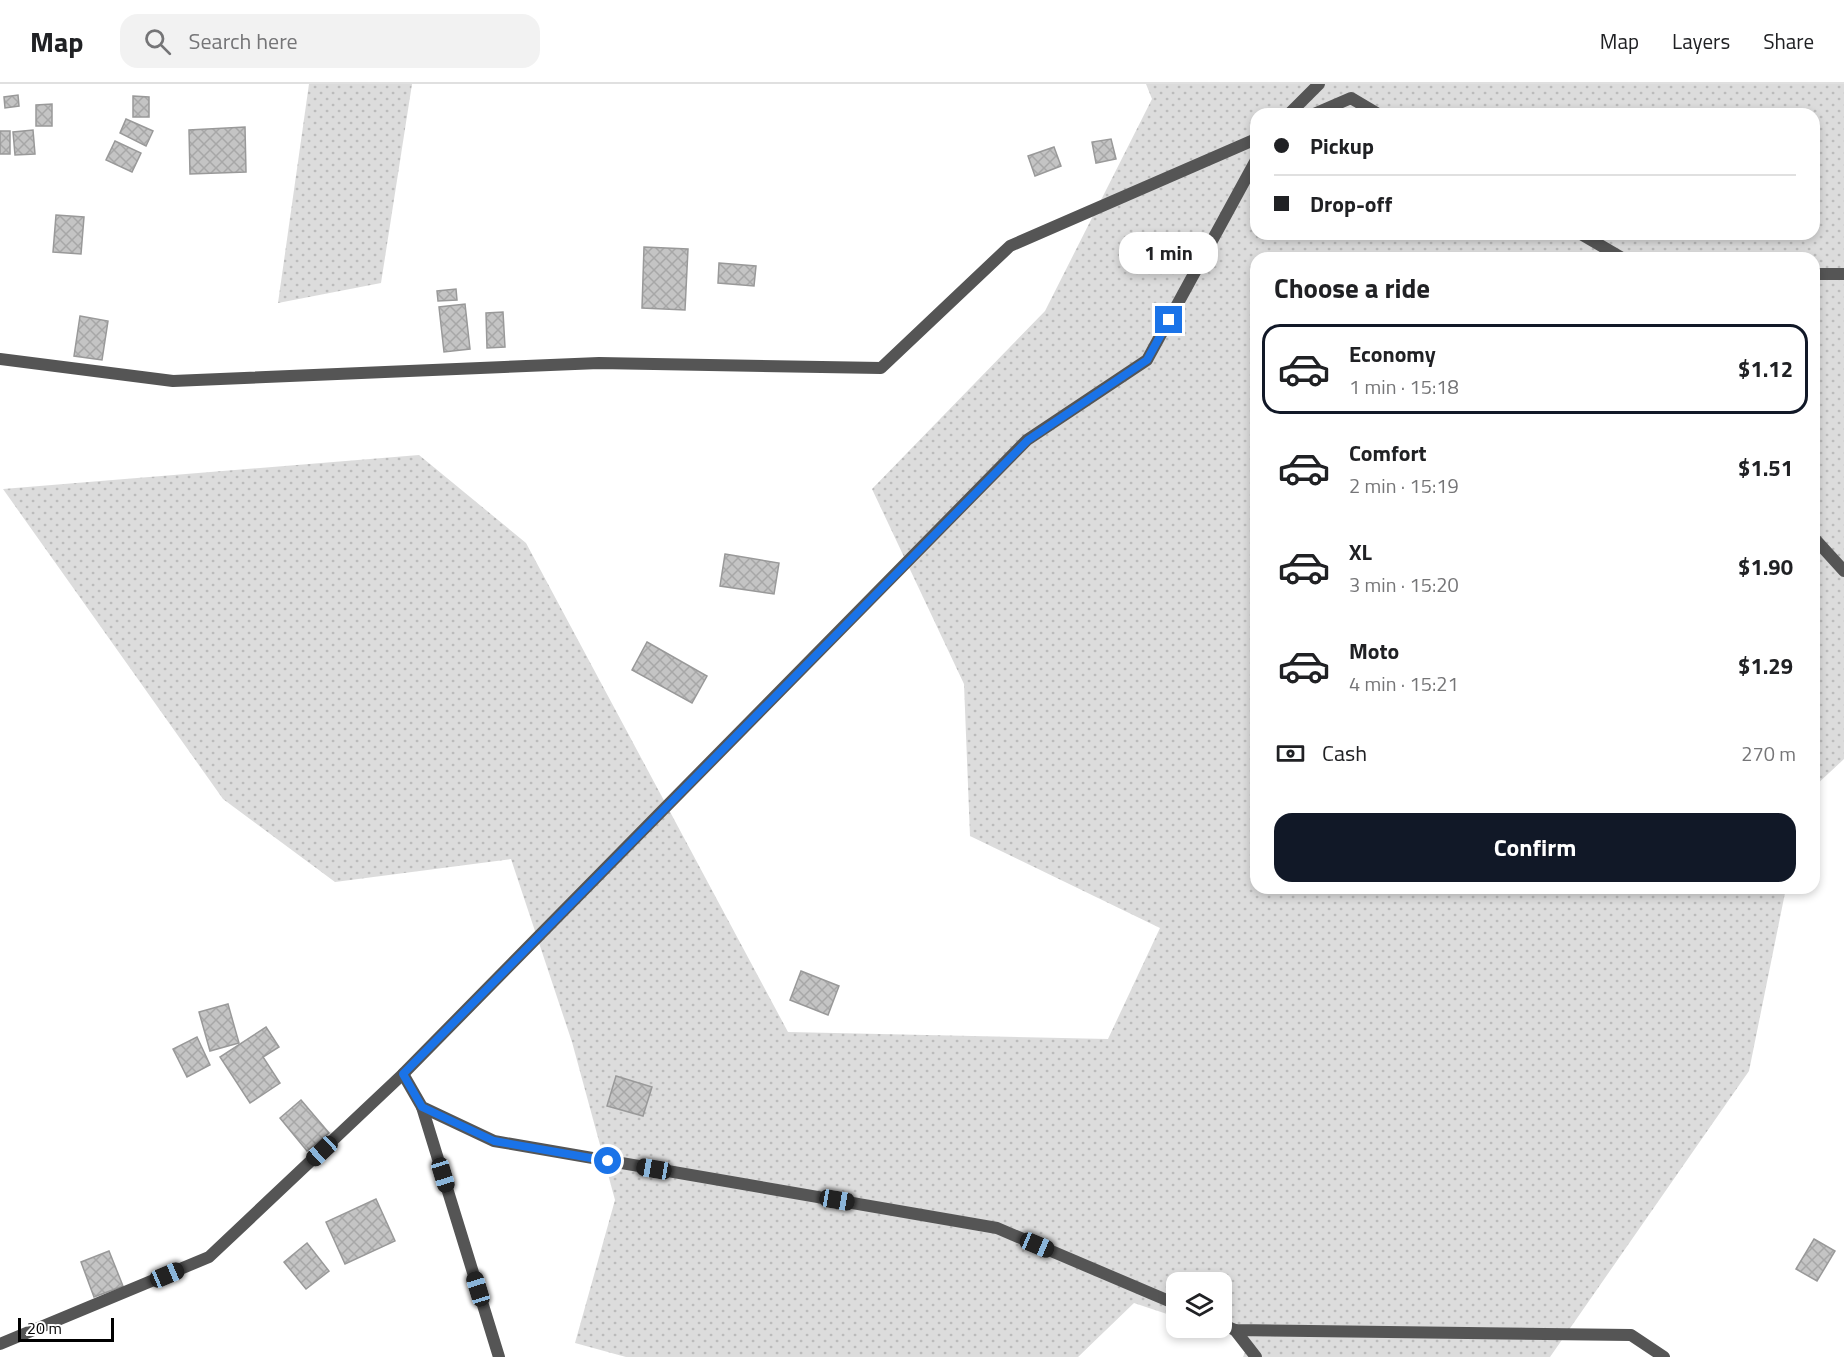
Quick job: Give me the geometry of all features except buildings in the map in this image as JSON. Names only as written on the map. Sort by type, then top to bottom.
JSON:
[{"type":"street","points":[[1295,108],[1319,84]]},
{"type":"street","points":[[1328,108],[1351,98],[1368,108]]},
{"type":"street","points":[[0,359],[173,381],[599,363],[881,368],[1010,246],[1250,142]]},
{"type":"street","points":[[0,1344],[209,1257],[403,1074],[1028,440],[1147,360],[1250,171]]},
{"type":"street","points":[[1591,240],[1612,252]]},
{"type":"street","points":[[1820,274],[1844,274]]},
{"type":"street","points":[[1820,545],[1844,571]]},
{"type":"street","points":[[403,1074],[422,1107],[499,1357]]},
{"type":"street","points":[[422,1107],[494,1141],[997,1228],[1166,1301]]},
{"type":"street","points":[[1234,1330],[1256,1357]]},
{"type":"street","points":[[1234,1330],[1631,1335],[1664,1357]]},
{"type":"shaded area","points":[[309,84],[412,84],[381,283],[278,303]]},
{"type":"shaded area","points":[[1146,84],[1844,84],[1844,759],[1820,781],[1820,252],[1250,252],[1250,894],[1785,894],[1749,1071],[1550,1357],[1243,1357],[1250,1340],[1232,1335],[1232,1272],[1166,1272],[1166,1314],[1134,1303],[1078,1357],[626,1357],[575,1343],[615,1200],[572,1042],[511,859],[335,882],[223,799],[3,489],[419,455],[526,543],[788,1032],[1108,1039],[1160,928],[970,836],[964,684],[872,489],[1045,311],[1152,99]]},
{"type":"route","points":[[608,1161],[494,1141],[422,1107],[403,1074],[1028,440],[1147,360],[1169,320]]}]
